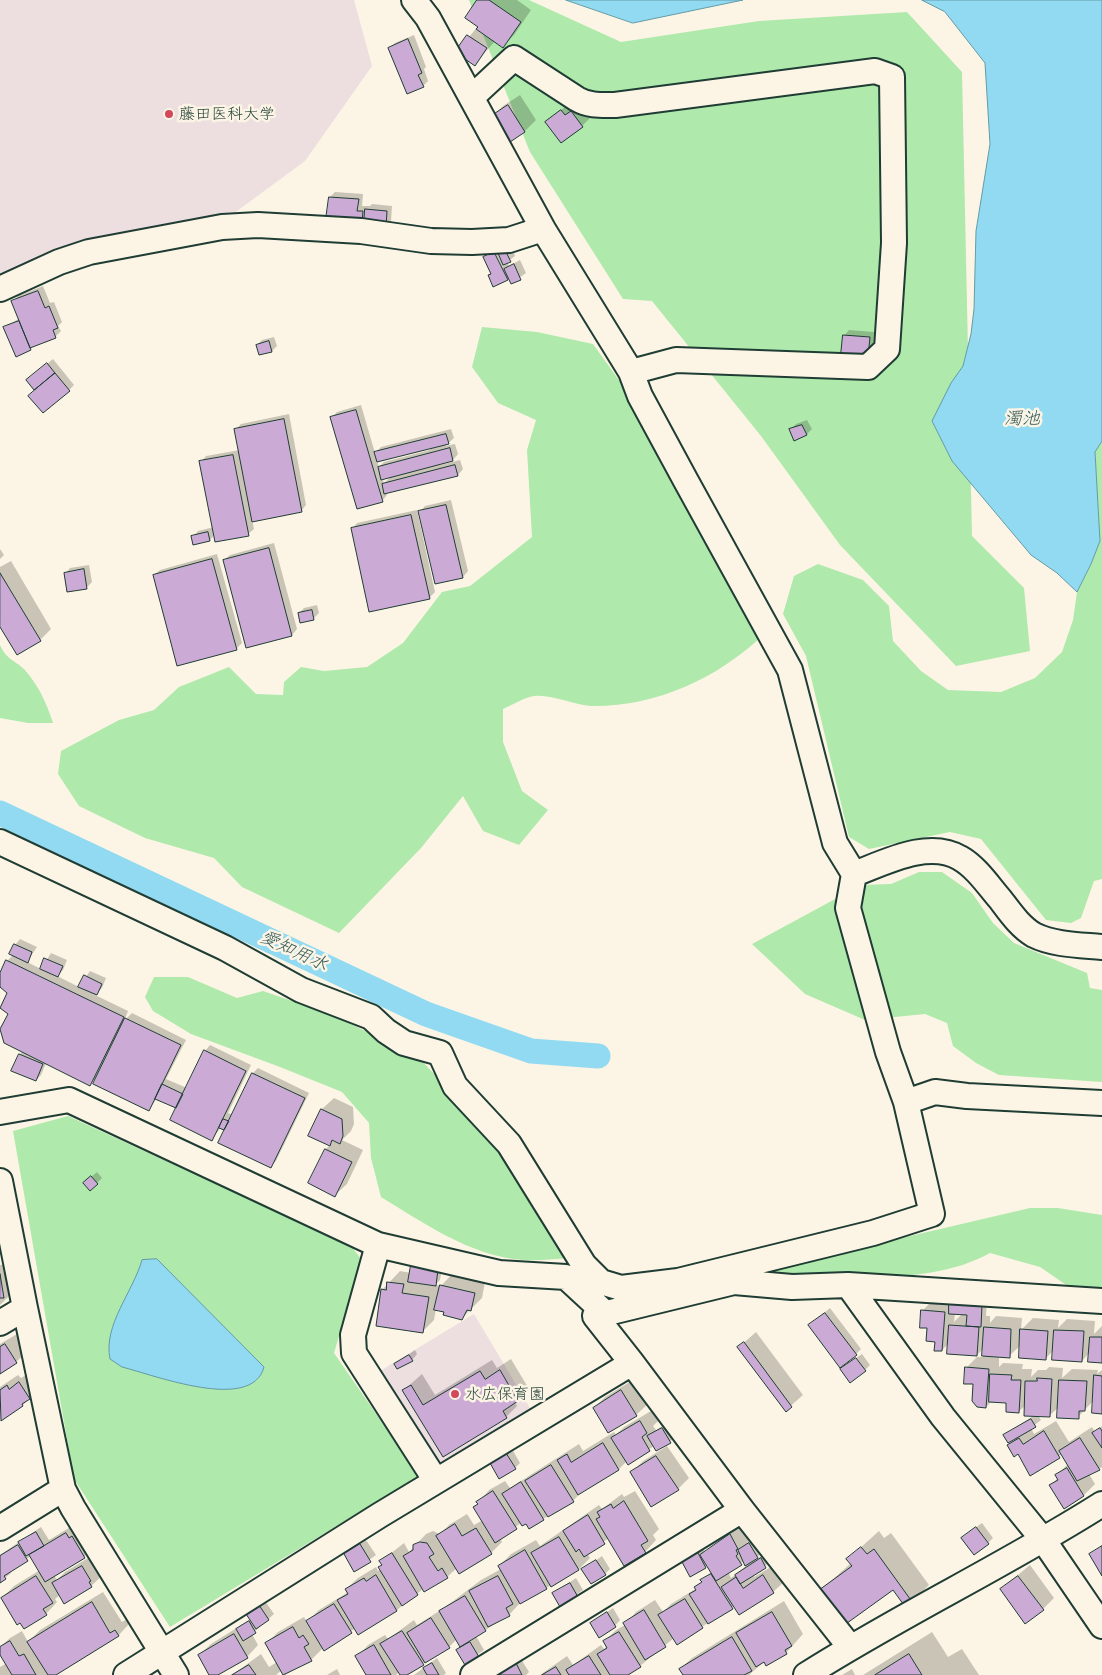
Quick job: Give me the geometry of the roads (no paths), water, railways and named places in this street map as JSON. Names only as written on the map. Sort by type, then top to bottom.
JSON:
[{"type":"street","points":[[0,842],[225,948],[301,990],[371,1017],[386,1031],[404,1043],[440,1053],[455,1086],[510,1144],[584,1266],[601,1282],[621,1288],[678,1281],[873,1234],[932,1214],[906,1102],[888,1052],[848,908],[854,874],[835,843],[790,670],[659,430],[631,372],[543,229],[428,18],[414,0]]},
{"type":"street","points":[[472,97],[514,58],[577,100],[585,104],[594,105],[615,105],[875,71],[892,77],[894,243],[887,350],[868,367],[676,360],[631,372]]},
{"type":"street","points":[[0,289],[59,262],[89,252],[230,226],[361,231],[431,241],[472,242],[509,240],[543,229]]},
{"type":"street","points":[[854,874],[903,856],[925,851],[944,852],[960,857],[974,869],[1024,928],[1036,936],[1102,948]]},
{"type":"street","points":[[906,1102],[935,1092],[967,1096],[1102,1103]]},
{"type":"street","points":[[0,1112],[69,1100],[378,1245],[499,1273],[566,1277],[605,1313]]},
{"type":"street","points":[[0,1181],[63,1489],[176,1675]]},
{"type":"street","points":[[378,1245],[353,1335],[354,1353],[436,1482]]},
{"type":"street","points":[[850,1647],[742,1510],[595,1316],[734,1282],[792,1287],[848,1285],[1102,1301]]},
{"type":"street","points":[[848,1285],[943,1417],[1044,1541],[1102,1626]]},
{"type":"street","points":[[0,1323],[25,1308]]},
{"type":"street","points":[[126,1675],[436,1482],[632,1363]]},
{"type":"street","points":[[0,1528],[63,1489]]},
{"type":"street","points":[[806,1675],[850,1647],[1044,1541],[1102,1504]]},
{"type":"street","points":[[473,1675],[742,1510]]},
{"type":"water","points":[[566,0],[743,0],[633,23]]},
{"type":"water","name":"濁池","points":[[922,0],[1102,0],[1102,441],[1095,452],[1100,541],[1077,592],[1057,573],[1031,555],[952,461],[932,421],[951,383],[963,366],[971,334],[974,309],[976,231],[990,144],[985,63],[945,12]]},
{"type":"water","points":[[157,1259],[264,1367],[256,1381],[241,1388],[200,1387],[178,1383],[122,1367],[110,1359],[109,1346],[115,1321],[142,1260]]},
{"type":"waterway","name":"愛知用水","points":[[0,813],[426,1014],[531,1051],[598,1056]]},
{"type":"place","name":"藤田医科大学","points":[[169,114]]},
{"type":"place","name":"水広保育園","points":[[455,1394]]}]
